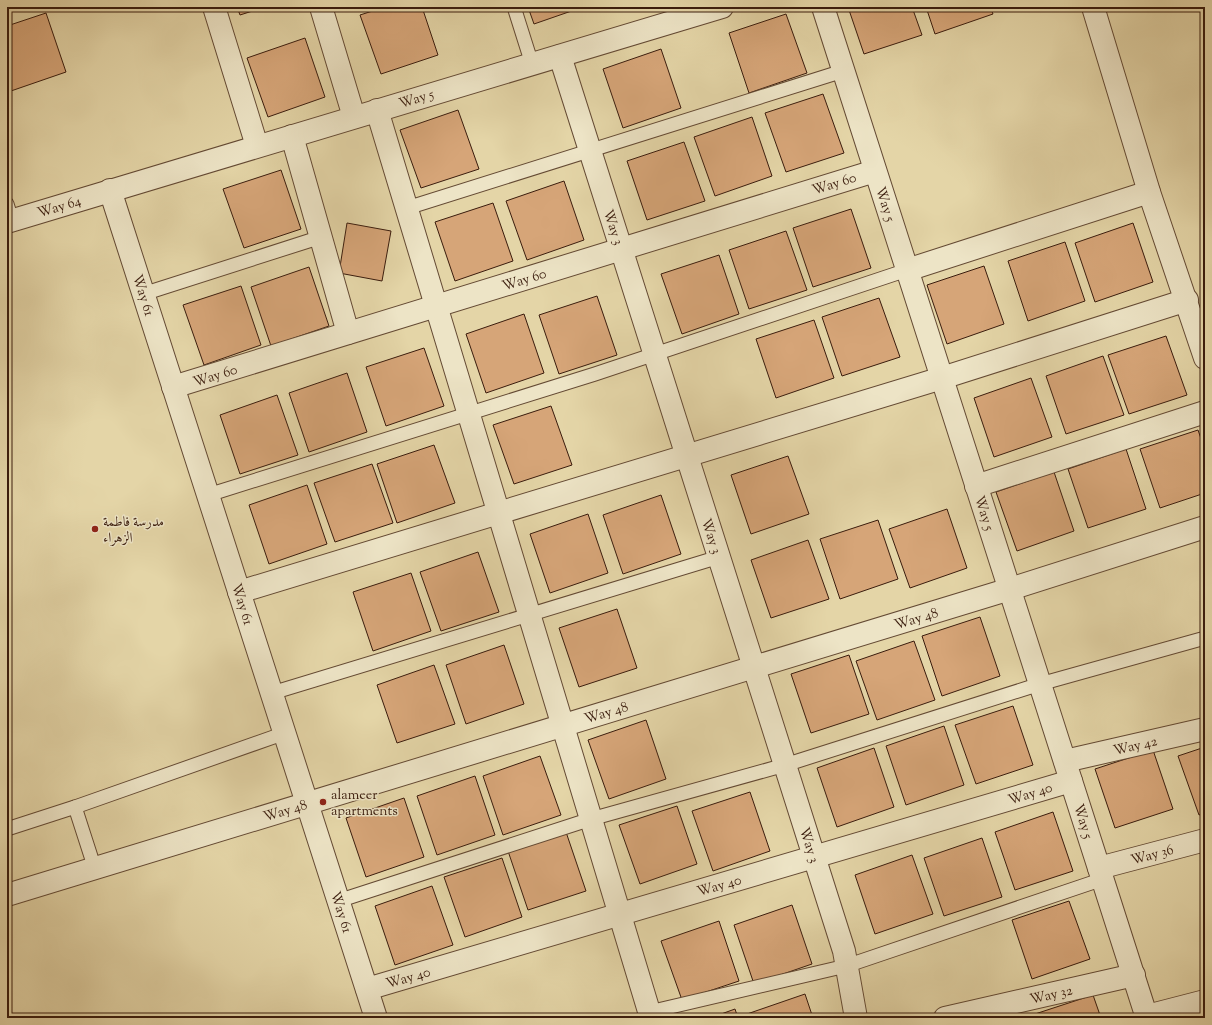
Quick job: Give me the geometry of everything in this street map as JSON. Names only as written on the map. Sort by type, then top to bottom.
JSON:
[{"type":"street","points":[[214,7],[257,146]]},
{"type":"street","points":[[321,7],[354,117]]},
{"type":"street","name":"Way 5","points":[[110,190],[722,7]]},
{"type":"street","name":"Way 5","points":[[822,7],[1147,1017]]},
{"type":"street","points":[[1093,7],[1149,192],[1205,358]]},
{"type":"street","name":"Way 3","points":[[560,56],[844,951],[856,1018]]},
{"type":"street","points":[[377,110],[650,1015]]},
{"type":"street","points":[[292,136],[348,333]]},
{"type":"street","name":"Way 60","points":[[174,387],[875,170]]},
{"type":"street","name":"Way 64","points":[[9,215],[110,190]]},
{"type":"street","name":"Way 61","points":[[110,190],[376,1018]]},
{"type":"street","points":[[907,270],[1149,192]]},
{"type":"street","points":[[240,592],[942,378],[1186,300]]},
{"type":"street","points":[[976,486],[1205,412]]},
{"type":"street","name":"Way 48","points":[[7,895],[1010,589],[1205,526]]},
{"type":"street","name":"Way 42","points":[[1065,760],[1205,729]]},
{"type":"street","name":"Way 40","points":[[367,989],[1071,781]]},
{"type":"street","name":"Way 36","points":[[1101,874],[1205,840]]},
{"type":"street","name":"Way 32","points":[[945,1018],[1134,975]]},
{"type":"street","points":[[1147,1017],[1205,1001]]},
{"type":"lane","points":[[514,7],[532,64]]},
{"type":"lane","points":[[407,208],[843,72]]},
{"type":"lane","points":[[143,294],[321,237]]},
{"type":"lane","points":[[208,495],[595,374],[907,270]]},
{"type":"lane","points":[[272,693],[719,557]]},
{"type":"lane","points":[[338,901],[591,819],[785,765],[1040,684],[1205,638]]},
{"type":"lane","points":[[7,829],[75,807],[285,733]]},
{"type":"lane","points":[[75,807],[94,868]]},
{"type":"lane","points":[[650,1015],[846,966],[1101,874]]},
{"type":"building","points":[[237,7],[265,7],[240,15]]},
{"type":"building","points":[[385,7],[422,7],[438,55],[381,74],[360,15]]},
{"type":"building","points":[[528,7],[583,7],[534,24]]},
{"type":"building","points":[[848,7],[912,7],[922,35],[864,54]]},
{"type":"building","points":[[926,7],[990,7],[993,14],[935,34]]},
{"type":"building","points":[[46,13],[66,72],[8,92],[7,26]]},
{"type":"building","points":[[786,14],[807,73],[749,93],[729,33]]},
{"type":"building","points":[[305,38],[325,97],[268,117],[247,58]]},
{"type":"building","points":[[661,49],[681,108],[623,128],[603,69]]},
{"type":"building","points":[[823,94],[844,153],[786,172],[765,113]]},
{"type":"building","points":[[458,110],[479,169],[421,188],[400,130]]},
{"type":"building","points":[[752,117],[772,176],[715,196],[694,137]]},
{"type":"building","points":[[684,142],[705,201],[647,220],[627,161]]},
{"type":"building","points":[[281,170],[301,229],[244,248],[223,189]]},
{"type":"building","points":[[564,181],[584,240],[527,260],[506,201]]},
{"type":"building","points":[[493,203],[513,261],[455,281],[435,222]]},
{"type":"building","points":[[851,209],[871,268],[813,287],[793,228]]},
{"type":"building","points":[[347,223],[391,231],[382,281],[339,273]]},
{"type":"building","points":[[1133,223],[1153,282],[1095,302],[1075,243]]},
{"type":"building","points":[[786,231],[807,290],[749,309],[729,250]]},
{"type":"building","points":[[1065,242],[1085,301],[1028,321],[1008,261]]},
{"type":"building","points":[[719,255],[739,314],[682,334],[661,274]]},
{"type":"building","points":[[984,266],[1004,324],[947,344],[927,285]]},
{"type":"building","points":[[309,267],[329,326],[271,346],[251,287]]},
{"type":"building","points":[[241,286],[261,345],[204,365],[183,305]]},
{"type":"building","points":[[597,296],[617,355],[559,374],[539,315]]},
{"type":"building","points":[[879,298],[900,357],[842,376],[822,317]]},
{"type":"building","points":[[524,314],[544,373],[486,393],[466,334]]},
{"type":"building","points":[[814,320],[834,378],[776,398],[756,339]]},
{"type":"building","points":[[1166,336],[1187,395],[1129,414],[1108,355]]},
{"type":"building","points":[[424,348],[444,406],[386,426],[366,367]]},
{"type":"building","points":[[1103,356],[1124,415],[1066,434],[1046,376]]},
{"type":"building","points":[[347,373],[367,432],[309,452],[289,393]]},
{"type":"building","points":[[1031,378],[1052,437],[994,457],[974,398]]},
{"type":"building","points":[[277,395],[298,455],[240,474],[220,415]]},
{"type":"building","points":[[551,406],[572,465],[514,484],[493,425]]},
{"type":"building","points":[[1198,430],[1205,450],[1205,493],[1160,508],[1140,449]]},
{"type":"building","points":[[434,445],[455,503],[397,523],[377,464]]},
{"type":"building","points":[[1126,449],[1146,509],[1088,528],[1068,469]]},
{"type":"building","points":[[788,456],[809,514],[751,534],[731,475]]},
{"type":"building","points":[[372,464],[393,523],[335,542],[314,483]]},
{"type":"building","points":[[1054,472],[1074,531],[1017,551],[996,492]]},
{"type":"building","points":[[307,485],[327,544],[269,564],[249,505]]},
{"type":"building","points":[[661,495],[681,554],[623,574],[603,515]]},
{"type":"building","points":[[947,509],[967,568],[910,588],[889,529]]},
{"type":"building","points":[[588,514],[608,573],[550,593],[530,534]]},
{"type":"building","points":[[878,520],[898,579],[840,599],[820,539]]},
{"type":"building","points":[[808,540],[829,599],[771,618],[751,560]]},
{"type":"building","points":[[478,552],[499,612],[441,631],[420,572]]},
{"type":"building","points":[[411,573],[431,631],[373,651],[353,592]]},
{"type":"building","points":[[617,609],[637,668],[579,687],[559,628]]},
{"type":"building","points":[[980,617],[1000,676],[942,696],[922,636]]},
{"type":"building","points":[[914,641],[935,700],[877,720],[856,661]]},
{"type":"building","points":[[504,645],[524,704],[466,724],[446,665]]},
{"type":"building","points":[[849,655],[869,714],[811,733],[791,674]]},
{"type":"building","points":[[434,665],[455,724],[397,743],[377,685]]},
{"type":"building","points":[[1013,706],[1033,765],[976,784],[955,725]]},
{"type":"building","points":[[646,720],[666,779],[609,799],[588,740]]},
{"type":"building","points":[[944,726],[964,785],[906,805],[886,746]]},
{"type":"building","points":[[1205,747],[1205,813],[1199,815],[1178,756]]},
{"type":"building","points":[[874,748],[894,807],[837,827],[817,768]]},
{"type":"building","points":[[1153,750],[1173,809],[1115,828],[1095,769]]},
{"type":"building","points":[[540,756],[561,815],[503,835],[483,776]]},
{"type":"building","points":[[475,776],[495,835],[437,855],[417,796]]},
{"type":"building","points":[[750,792],[770,851],[713,871],[692,811]]},
{"type":"building","points":[[404,798],[424,857],[366,877],[346,818]]},
{"type":"building","points":[[677,806],[697,864],[640,884],[619,825]]},
{"type":"building","points":[[1053,812],[1073,871],[1015,890],[995,832]]},
{"type":"building","points":[[566,832],[586,891],[528,910],[508,851]]},
{"type":"building","points":[[982,838],[1002,897],[944,916],[924,858]]},
{"type":"building","points":[[912,855],[933,914],[875,934],[855,875]]},
{"type":"building","points":[[502,858],[522,917],[465,937],[444,877]]},
{"type":"building","points":[[432,886],[453,945],[395,965],[375,906]]},
{"type":"building","points":[[1069,901],[1090,959],[1032,979],[1012,920]]},
{"type":"building","points":[[792,905],[812,964],[754,984],[734,925]]},
{"type":"building","points":[[719,921],[739,981],[682,1000],[661,941]]},
{"type":"building","points":[[805,994],[813,1018],[749,1018],[747,1014]]},
{"type":"building","points":[[1093,995],[1101,1018],[1037,1018],[1035,1014]]},
{"type":"building","points":[[735,1009],[738,1018],[710,1018]]},
{"type":"place","name":"مدرسة فاطمة الزهراء","points":[[95,529]]},
{"type":"place","name":"alameer apartments","points":[[323,802]]}]
